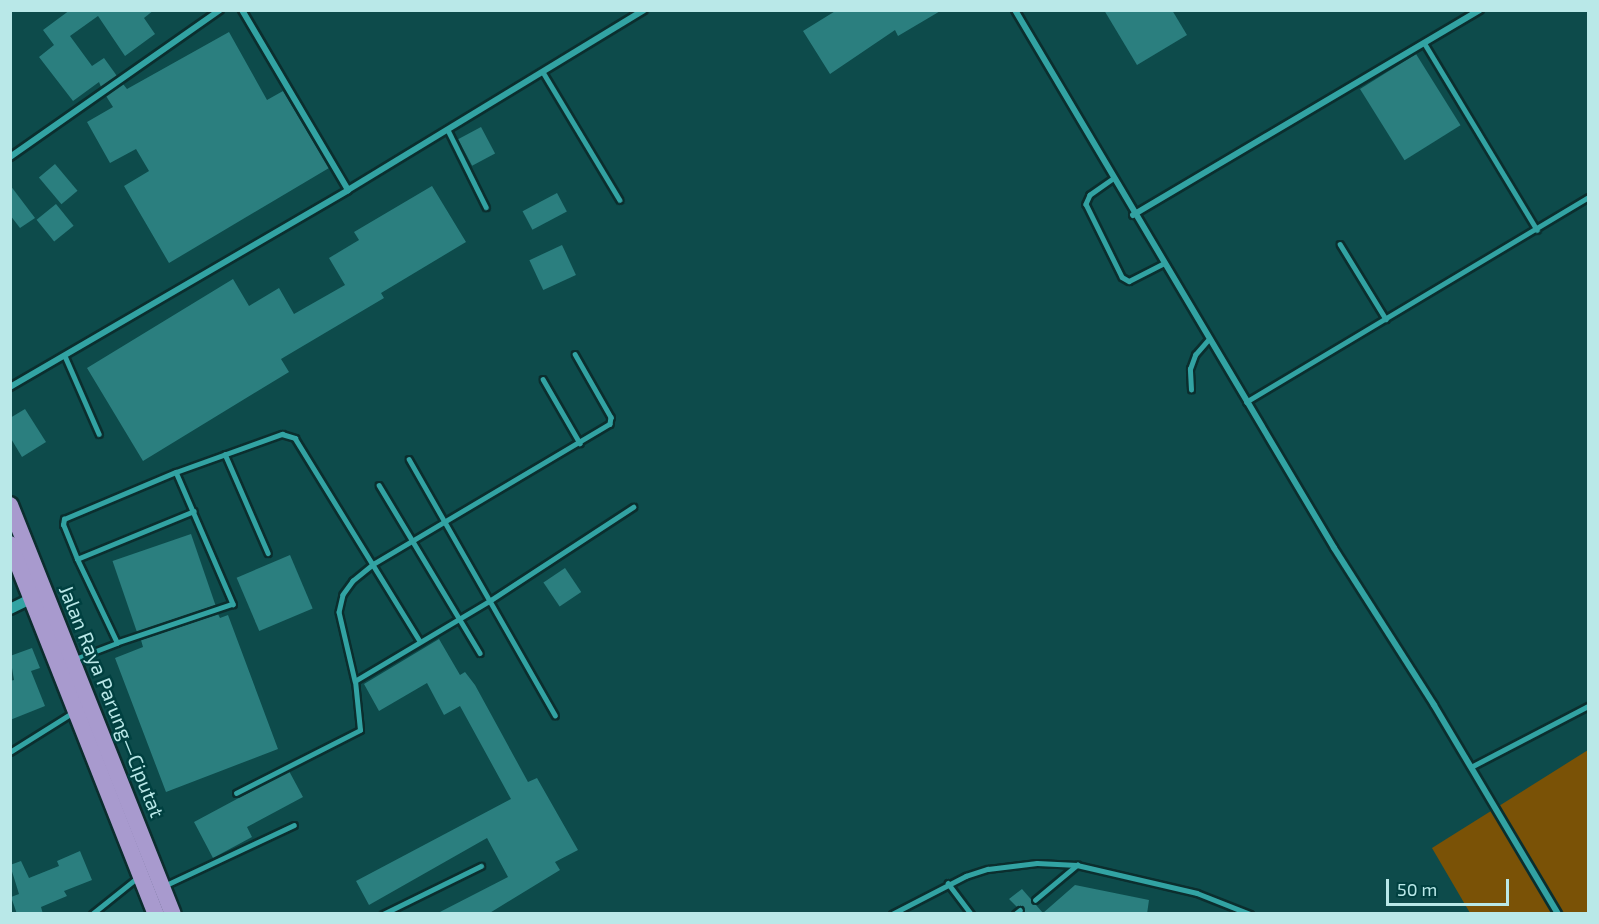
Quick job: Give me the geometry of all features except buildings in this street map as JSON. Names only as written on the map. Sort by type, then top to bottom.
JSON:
[{"type":"highway","name":"Jalan Raya Parung—Ciputat","points":[[10,505],[74,659],[173,914]]},
{"type":"highway","name":"Jalan Raya Parung—Ciputat","points":[[10,544],[156,914]]},
{"type":"street","points":[[10,157],[220,10]]},
{"type":"street","points":[[242,10],[348,190]]},
{"type":"street","points":[[10,387],[348,190],[543,72],[632,14],[644,10]]},
{"type":"street","points":[[1015,10],[1133,215],[1471,767],[1558,914]]},
{"type":"street","points":[[1133,215],[1480,10]]},
{"type":"street","points":[[10,609],[33,598]]},
{"type":"lane","points":[[1425,44],[1537,230]]},
{"type":"lane","points":[[543,72],[620,200]]},
{"type":"lane","points":[[448,130],[486,207]]},
{"type":"lane","points":[[1113,179],[1090,195],[1086,204],[1122,277],[1128,281],[1163,264]]},
{"type":"lane","points":[[1246,402],[1537,230],[1588,197]]},
{"type":"lane","points":[[1340,244],[1386,319]]},
{"type":"lane","points":[[1191,390],[1190,369],[1195,355],[1209,339]]},
{"type":"lane","points":[[236,793],[360,730],[356,681],[339,612],[343,595],[353,581],[374,564],[580,442],[606,429],[611,417],[575,354]]},
{"type":"lane","points":[[64,356],[99,434]]},
{"type":"lane","points":[[543,379],[580,442]]},
{"type":"lane","points":[[117,643],[77,560],[63,525],[64,519],[176,472],[290,434],[374,564],[420,641]]},
{"type":"lane","points":[[225,454],[268,553]]},
{"type":"lane","points":[[409,459],[555,715]]},
{"type":"lane","points":[[74,659],[233,604],[176,472]]},
{"type":"lane","points":[[379,485],[480,653]]},
{"type":"lane","points":[[356,681],[491,600],[633,507]]},
{"type":"lane","points":[[77,560],[194,511]]},
{"type":"lane","points":[[1471,767],[1588,706]]},
{"type":"lane","points":[[10,752],[76,710]]},
{"type":"lane","points":[[162,887],[294,825]]},
{"type":"lane","points":[[892,914],[948,883],[1010,865],[1077,865],[1197,893],[1250,914]]},
{"type":"lane","points":[[1035,900],[1077,865]]},
{"type":"lane","points":[[383,914],[481,866]]},
{"type":"lane","points":[[92,914],[142,875]]},
{"type":"lane","points":[[948,883],[971,914]]},
{"type":"shaded area","points":[[1588,750],[1588,913],[1470,913],[1432,848]]}]
